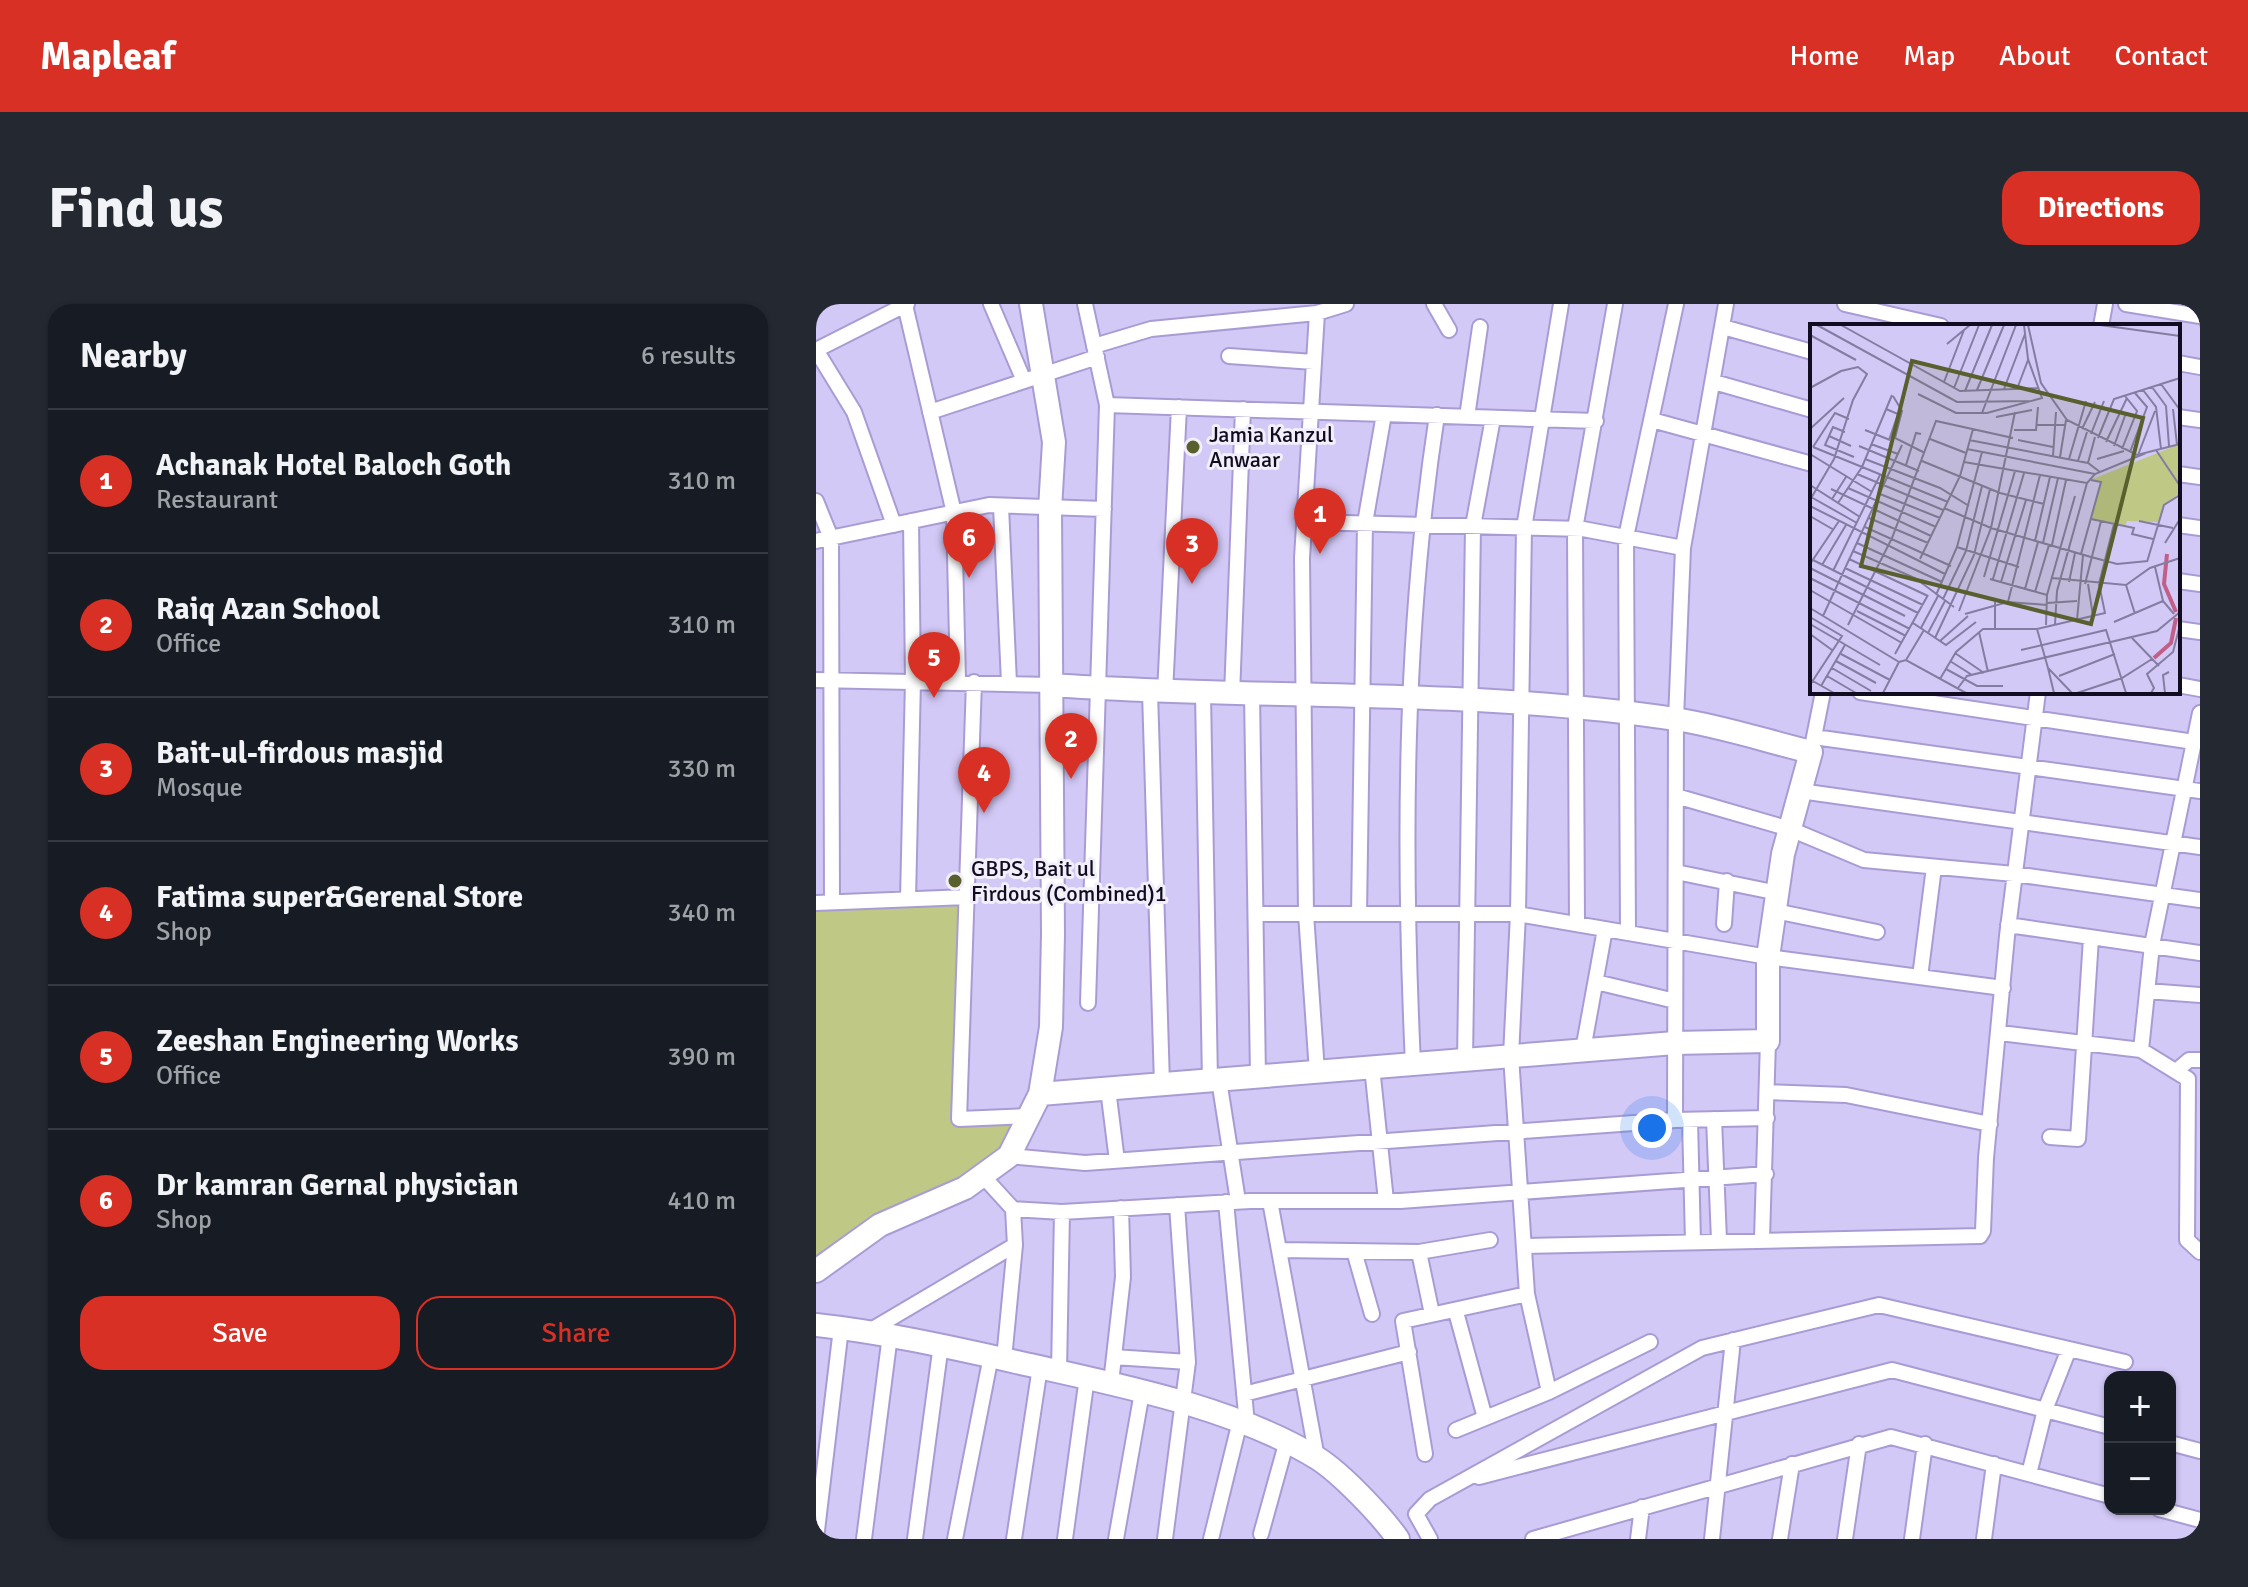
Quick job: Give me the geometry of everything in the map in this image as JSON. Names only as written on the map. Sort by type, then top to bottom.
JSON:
[{"type":"street","points":[[816,1271],[880,1225],[965,1188],[1009,1156],[1040,1094],[1051,1027],[1053,949],[1050,509],[1054,442],[1034,378],[991,304]]},
{"type":"street","points":[[1031,304],[1034,378]]},
{"type":"street","points":[[1085,304],[1107,405],[1088,1003]]},
{"type":"street","points":[[930,412],[1034,378],[1151,329],[1317,313],[1346,304]]},
{"type":"street","points":[[1434,304],[1449,330]]},
{"type":"street","points":[[1549,1392],[1527,1294],[1511,1056],[1518,914],[1524,528],[1539,419],[1561,304]]},
{"type":"street","points":[[1577,924],[1575,529],[1615,304]]},
{"type":"street","points":[[1628,933],[1626,537],[1676,304]]},
{"type":"street","points":[[1693,1242],[1693,1179],[1675,1043],[1676,719],[1683,548],[1726,304]]},
{"type":"street","points":[[1845,304],[1932,324]]},
{"type":"street","points":[[2101,324],[2105,304]]},
{"type":"street","points":[[2126,304],[2200,316]]},
{"type":"street","points":[[894,525],[854,412],[816,350],[906,305],[954,513],[958,681]]},
{"type":"street","points":[[1317,313],[1302,558],[1306,696],[1306,914],[1317,1072]]},
{"type":"street","points":[[1467,417],[1480,327]]},
{"type":"street","points":[[1723,327],[1810,351]]},
{"type":"street","points":[[1229,356],[1314,362]]},
{"type":"street","points":[[2180,363],[2200,367]]},
{"type":"street","points":[[1714,382],[1810,409]]},
{"type":"street","points":[[1107,405],[1596,421]]},
{"type":"street","points":[[1162,1084],[1157,693],[1179,407]]},
{"type":"street","points":[[1243,409],[1242,695],[1256,914],[1258,1077]]},
{"type":"street","points":[[1359,914],[1365,523],[1384,414]]},
{"type":"street","points":[[1413,1064],[1406,914],[1411,700],[1420,525],[1437,415]]},
{"type":"street","points":[[2180,417],[2200,420]]},
{"type":"street","points":[[1465,1060],[1473,526],[1493,418]]},
{"type":"street","points":[[1652,420],[1810,463]]},
{"type":"street","points":[[2180,474],[2200,477]]},
{"type":"street","points":[[816,501],[824,540],[823,680],[832,902]]},
{"type":"street","points":[[824,540],[1001,506],[1104,509]]},
{"type":"street","points":[[1001,506],[1009,683]]},
{"type":"street","points":[[908,899],[913,680],[911,521]]},
{"type":"street","points":[[1305,522],[1575,529],[1683,548]]},
{"type":"street","points":[[2180,525],[2200,528]]},
{"type":"street","points":[[2180,581],[2200,584]]},
{"type":"street","points":[[2180,629],[2200,632]]},
{"type":"street","points":[[823,680],[958,681],[1157,693],[1519,704],[1676,719],[1812,744],[2200,791]]},
{"type":"street","points":[[974,682],[959,1119],[1029,1116]]},
{"type":"street","points":[[2180,685],[2200,689]]},
{"type":"street","points":[[1203,694],[1214,1080],[1230,1153],[1244,1394],[1244,1423],[1211,1539]]},
{"type":"street","points":[[1762,1238],[1766,1174],[1768,957],[1790,829],[1823,694]]},
{"type":"street","points":[[1873,694],[2194,742]]},
{"type":"street","points":[[1525,1246],[1762,1238],[1980,1236],[1983,1231],[2008,925],[2038,694]]},
{"type":"street","points":[[2141,1050],[2152,945],[2200,713]]},
{"type":"street","points":[[1800,791],[2200,847]]},
{"type":"street","points":[[1676,796],[1790,829],[1864,860],[2014,874],[2200,900]]},
{"type":"street","points":[[1920,977],[1934,867]]},
{"type":"street","points":[[1676,872],[1727,881],[1776,902],[1877,932]]},
{"type":"street","points":[[1724,924],[1727,881]]},
{"type":"street","points":[[816,903],[967,897]]},
{"type":"street","points":[[1256,914],[1518,914],[1768,957],[2003,988]]},
{"type":"street","points":[[2008,925],[2200,953]]},
{"type":"street","points":[[1583,1050],[1605,929]]},
{"type":"street","points":[[2050,1137],[2078,1139],[2091,938]]},
{"type":"street","points":[[1596,982],[1675,1001]]},
{"type":"street","points":[[2147,991],[2200,995]]},
{"type":"street","points":[[2000,1033],[2141,1050],[2188,1079],[2187,1240],[2200,1252]]},
{"type":"street","points":[[1040,1094],[1675,1043],[1768,1041]]},
{"type":"street","points":[[2176,1071],[2189,1060],[2200,1060]]},
{"type":"street","points":[[1372,1067],[1386,1201]]},
{"type":"street","points":[[1108,1089],[1117,1161]]},
{"type":"street","points":[[1767,1092],[1846,1095],[1990,1124]]},
{"type":"street","points":[[1009,1156],[1085,1163],[1683,1120],[1767,1118]]},
{"type":"street","points":[[1714,1119],[1719,1240]]},
{"type":"street","points":[[1013,1209],[1062,1212],[1232,1202],[1386,1201],[1766,1174]]},
{"type":"street","points":[[955,1539],[998,1358],[1015,1245],[1013,1209],[982,1175]]},
{"type":"street","points":[[1270,1201],[1317,1458]]},
{"type":"street","points":[[1165,1539],[1185,1405],[1188,1362],[1177,1205]]},
{"type":"street","points":[[1111,1383],[1123,1277],[1121,1208]]},
{"type":"street","points":[[1014,1539],[1050,1370],[1062,1212]]},
{"type":"street","points":[[1281,1250],[1419,1252],[1490,1240]]},
{"type":"street","points":[[881,1332],[1015,1245]]},
{"type":"street","points":[[1354,1251],[1372,1314]]},
{"type":"street","points":[[1419,1252],[1432,1314]]},
{"type":"street","points":[[1425,1454],[1403,1321],[1456,1312],[1527,1294]]},
{"type":"street","points":[[1430,1539],[1416,1514],[1430,1499],[1702,1348],[1733,1340],[1879,1305],[2125,1362]]},
{"type":"street","points":[[1456,1312],[1485,1418]]},
{"type":"street","points":[[816,1325],[881,1332],[1087,1377],[1244,1423],[1317,1458],[1385,1520],[1398,1539]]},
{"type":"street","points":[[816,1539],[841,1328]]},
{"type":"street","points":[[864,1539],[881,1332]]},
{"type":"street","points":[[1712,1539],[1728,1413],[1733,1340]]},
{"type":"street","points":[[1456,1430],[1549,1392],[1650,1342]]},
{"type":"street","points":[[915,1539],[941,1344]]},
{"type":"street","points":[[2029,1474],[2045,1410],[2069,1349]]},
{"type":"street","points":[[1244,1394],[1409,1352]]},
{"type":"street","points":[[1114,1357],[1188,1362]]},
{"type":"street","points":[[1459,1483],[1892,1370],[2104,1425]]},
{"type":"street","points":[[1065,1539],[1087,1377]]},
{"type":"street","points":[[1116,1539],[1142,1392]]},
{"type":"street","points":[[1533,1539],[1570,1533],[1642,1507],[1891,1437],[2104,1494]]},
{"type":"street","points":[[1261,1534],[1286,1444]]},
{"type":"street","points":[[1845,1539],[1859,1444]]},
{"type":"street","points":[[1912,1539],[1925,1444]]},
{"type":"street","points":[[2176,1445],[2200,1451]]},
{"type":"street","points":[[1780,1539],[1792,1464]]},
{"type":"street","points":[[1984,1539],[1994,1464]]},
{"type":"street","points":[[1353,1492],[1370,1527],[1380,1539]]},
{"type":"street","points":[[1638,1539],[1642,1507]]},
{"type":"street","points":[[2176,1514],[2200,1520]]},
{"type":"green space","points":[[966,897],[958,1119],[1029,1116],[1008,1156],[816,1270],[816,903]]},
{"type":"place","name":"Jamia Kanzul Anwaar","points":[[1193,447]]},
{"type":"place","name":"Achanak Hotel Baloch Goth","points":[[1320,554]]},
{"type":"place","name":"Dr kamran Gernal physician","points":[[969,578]]},
{"type":"place","name":"Bait-ul-firdous masjid","points":[[1192,584]]},
{"type":"place","name":"Zeeshan Engineering Works","points":[[934,698]]},
{"type":"place","name":"Raiq Azan School","points":[[1071,779]]},
{"type":"place","name":"Fatima super&Gerenal Store","points":[[984,813]]},
{"type":"place","name":"GBPS, Bait ul Firdous (Combined)1","points":[[955,881]]}]
